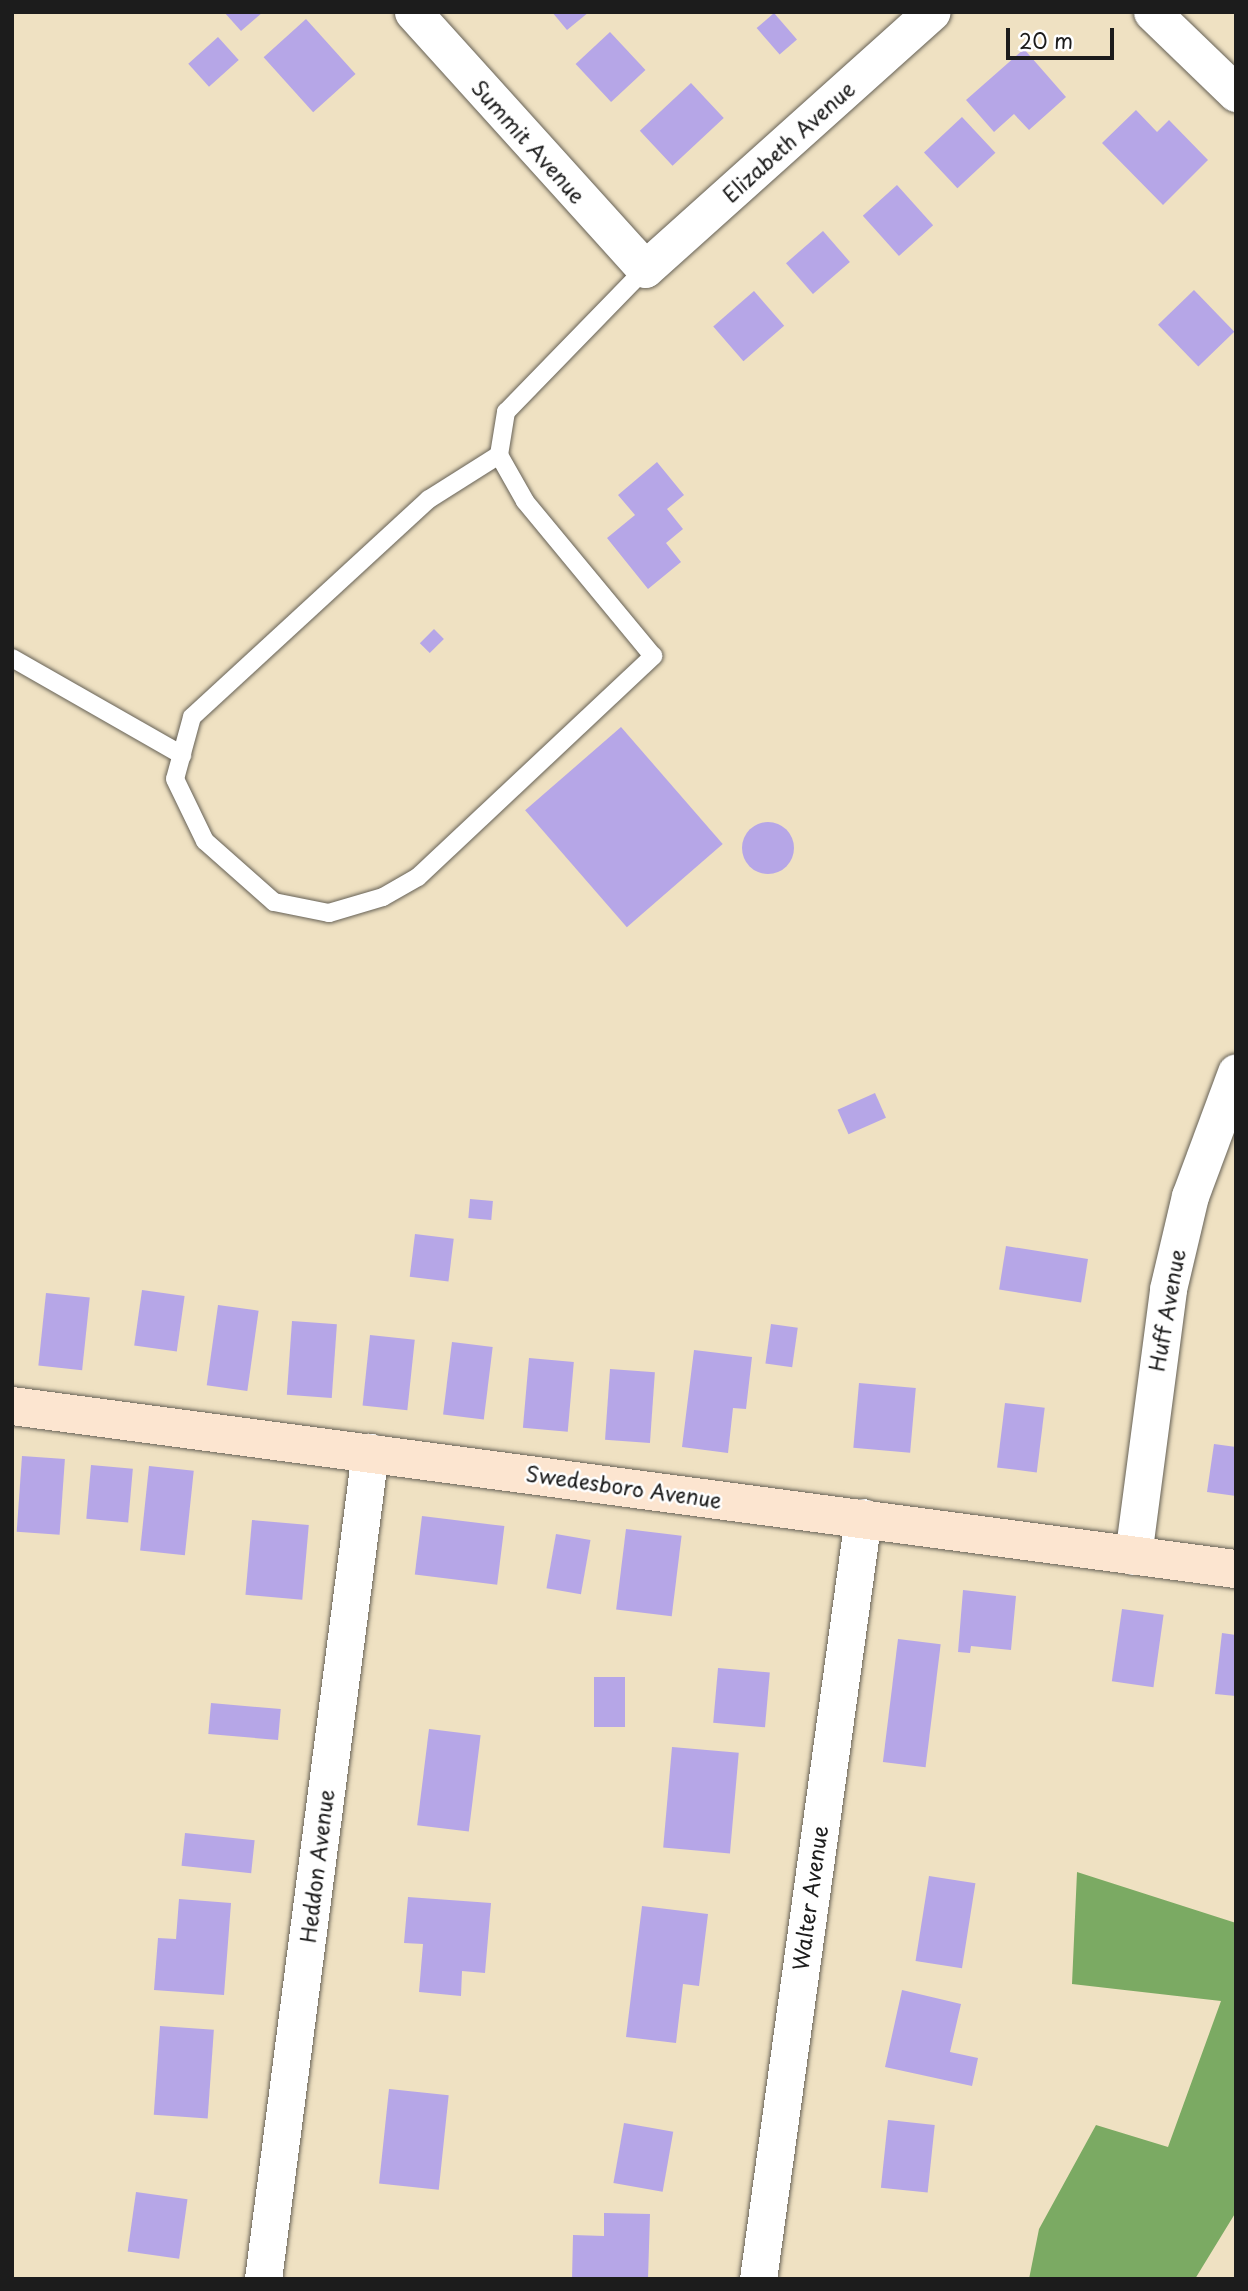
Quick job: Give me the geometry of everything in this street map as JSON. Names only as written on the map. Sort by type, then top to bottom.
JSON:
[{"type":"street","name":"Summit Avenue","points":[[413,12],[645,269]]},
{"type":"street","name":"Elizabeth Avenue","points":[[645,269],[932,12]]},
{"type":"street","points":[[1152,12],[1236,93]]},
{"type":"street","name":"Huff Avenue","points":[[1133,1556],[1168,1289],[1189,1196],[1236,1072]]},
{"type":"street","name":"Swedesboro Avenue","points":[[12,1406],[863,1517],[1236,1569]]},
{"type":"street","name":"Heddon Avenue","points":[[263,2279],[370,1452]]},
{"type":"street","name":"Walter Avenue","points":[[758,2279],[863,1517]]},
{"type":"lane","points":[[499,455],[429,499],[192,718],[175,779],[205,842],[274,902],[329,913],[383,897],[455,844],[653,656],[525,501],[499,455],[506,412],[645,269]]},
{"type":"lane","points":[[12,658],[181,755]]},
{"type":"green space","points":[[1077,1872],[1236,1923],[1236,2212],[1195,2279],[1029,2279],[1039,2229],[1096,2125],[1168,2147],[1221,2001],[1072,1984]]},
{"type":"building","points":[[224,12],[263,12],[241,31]]},
{"type":"building","points":[[552,12],[589,12],[567,30]]},
{"type":"building","points":[[774,13],[797,39],[780,55],[757,28]]},
{"type":"building","points":[[306,19],[356,74],[313,112],[264,57]]},
{"type":"building","points":[[610,32],[645,70],[611,102],[576,64]]},
{"type":"building","points":[[218,37],[239,60],[209,87],[188,64]]},
{"type":"building","points":[[1024,49],[1066,97],[1029,130],[1014,114],[994,132],[966,100]]},
{"type":"building","points":[[691,83],[724,118],[673,166],[640,131]]},
{"type":"building","points":[[1136,110],[1157,132],[1169,120],[1208,160],[1163,205],[1102,143]]},
{"type":"building","points":[[962,117],[995,153],[957,188],[924,152]]},
{"type":"building","points":[[897,185],[933,225],[899,256],[863,216]]},
{"type":"building","points":[[823,231],[850,262],[813,294],[786,263]]},
{"type":"building","points":[[1194,290],[1234,332],[1198,366],[1158,325]]},
{"type":"building","points":[[754,291],[784,326],[743,361],[713,326]]},
{"type":"building","points":[[657,462],[684,495],[667,509],[683,529],[666,543],[681,562],[648,589],[607,538],[635,515],[618,495]]},
{"type":"building","points":[[434,629],[444,639],[430,653],[420,643]]},
{"type":"building","points":[[621,727],[723,844],[627,927],[525,810]]},
{"type":"building","points":[[768,822],[778,824],[786,830],[792,838],[792,858],[786,866],[778,872],[768,874],[758,872],[750,866],[744,858],[742,848],[744,838],[750,830],[758,824]]},
{"type":"building","points":[[875,1093],[886,1118],[849,1134],[838,1110]]},
{"type":"building","points":[[470,1199],[493,1201],[491,1220],[468,1218]]},
{"type":"building","points":[[415,1234],[454,1239],[448,1281],[410,1277]]},
{"type":"building","points":[[1006,1246],[1088,1259],[1081,1302],[999,1289]]},
{"type":"building","points":[[142,1290],[185,1296],[177,1351],[134,1345]]},
{"type":"building","points":[[46,1293],[90,1298],[82,1370],[38,1366]]},
{"type":"building","points":[[218,1305],[259,1311],[247,1391],[207,1385]]},
{"type":"building","points":[[292,1321],[337,1324],[332,1398],[287,1395]]},
{"type":"building","points":[[771,1324],[798,1328],[792,1367],[765,1364]]},
{"type":"building","points":[[370,1335],[415,1340],[407,1410],[363,1406]]},
{"type":"building","points":[[452,1342],[493,1347],[484,1419],[443,1414]]},
{"type":"building","points":[[694,1350],[752,1357],[746,1409],[733,1408],[728,1453],[682,1447]]},
{"type":"building","points":[[529,1358],[574,1362],[568,1432],[523,1428]]},
{"type":"building","points":[[610,1369],[655,1372],[650,1443],[605,1440]]},
{"type":"building","points":[[859,1383],[916,1388],[910,1453],[853,1448]]},
{"type":"building","points":[[1005,1403],[1045,1408],[1037,1472],[997,1468]]},
{"type":"building","points":[[1214,1444],[1236,1447],[1236,1496],[1207,1492]]},
{"type":"building","points":[[22,1456],[65,1459],[60,1535],[17,1532]]},
{"type":"building","points":[[91,1465],[133,1469],[128,1522],[86,1519]]},
{"type":"building","points":[[149,1466],[194,1471],[185,1555],[140,1551]]},
{"type":"building","points":[[422,1516],[504,1526],[497,1585],[415,1575]]},
{"type":"building","points":[[252,1520],[309,1525],[302,1600],[245,1595]]},
{"type":"building","points":[[626,1529],[682,1536],[672,1616],[616,1609]]},
{"type":"building","points":[[556,1534],[590,1540],[581,1594],[546,1588]]},
{"type":"building","points":[[963,1590],[1016,1596],[1011,1650],[971,1646],[970,1653],[958,1652]]},
{"type":"building","points":[[1122,1609],[1164,1615],[1153,1687],[1112,1681]]},
{"type":"building","points":[[1222,1633],[1236,1635],[1236,1696],[1215,1694]]},
{"type":"building","points":[[898,1639],[941,1644],[926,1767],[883,1762]]},
{"type":"building","points":[[718,1668],[770,1673],[765,1727],[713,1723]]},
{"type":"building","points":[[594,1677],[625,1677],[625,1727],[594,1727]]},
{"type":"building","points":[[211,1703],[281,1709],[278,1740],[208,1734]]},
{"type":"building","points":[[429,1729],[481,1735],[469,1832],[417,1825]]},
{"type":"building","points":[[672,1747],[739,1753],[730,1853],[663,1848]]},
{"type":"building","points":[[185,1833],[255,1840],[251,1873],[182,1866]]},
{"type":"building","points":[[929,1876],[975,1883],[962,1968],[916,1961]]},
{"type":"building","points":[[408,1897],[491,1903],[485,1973],[462,1971],[461,1996],[419,1992],[423,1944],[404,1943]]},
{"type":"building","points":[[179,1899],[231,1903],[224,1995],[154,1990],[158,1938],[176,1939]]},
{"type":"building","points":[[642,1906],[708,1914],[699,1986],[683,1984],[676,2043],[626,2037]]},
{"type":"building","points":[[902,1990],[961,2004],[950,2052],[978,2058],[972,2086],[885,2067]]},
{"type":"building","points":[[160,2026],[214,2030],[208,2119],[154,2115]]},
{"type":"building","points":[[389,2089],[449,2095],[439,2190],[379,2183]]},
{"type":"building","points":[[888,2120],[935,2125],[928,2193],[881,2188]]},
{"type":"building","points":[[624,2123],[673,2132],[663,2192],[613,2183]]},
{"type":"building","points":[[136,2192],[187,2199],[179,2259],[128,2251]]},
{"type":"building","points":[[604,2213],[650,2214],[648,2279],[572,2279],[573,2235],[604,2236]]}]
